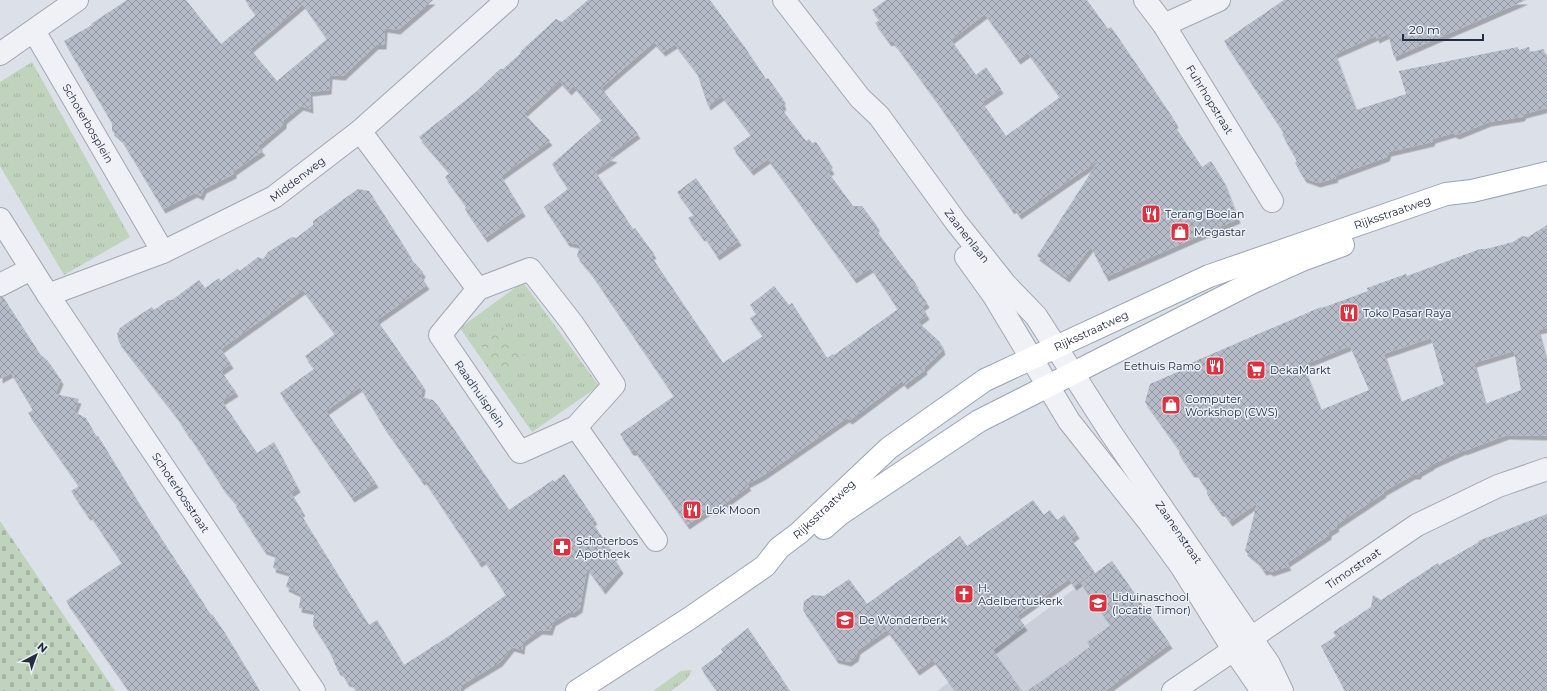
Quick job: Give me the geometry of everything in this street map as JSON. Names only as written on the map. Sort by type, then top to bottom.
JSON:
[{"type":"main road","name":"Rijksstraatweg","points":[[765,566],[779,548],[799,533],[890,448],[985,380],[1209,276],[1446,194],[1472,191],[1547,173]]},
{"type":"main road","name":"Rijksstraatweg","points":[[577,691],[690,618],[765,566],[787,558],[840,514],[979,421],[1251,283],[1302,260],[1450,205],[1472,191]]},
{"type":"street","points":[[0,54],[77,0]]},
{"type":"street","name":"Middenweg","points":[[48,295],[163,252],[274,196],[360,131],[507,0]]},
{"type":"street","name":"Zaanenlaan","points":[[784,0],[860,98],[879,116],[956,222],[1006,285],[1036,316],[1073,374]]},
{"type":"street","name":"Fuhrhopstraat","points":[[1145,0],[1164,25],[1272,201]]},
{"type":"street","points":[[1164,25],[1219,0]]},
{"type":"street","name":"Schoterbosplein","points":[[34,31],[163,252]]},
{"type":"street","name":"Zaanenlaan","points":[[860,98],[871,122],[994,296],[1048,387]]},
{"type":"street","points":[[360,131],[478,289]]},
{"type":"street","points":[[0,219],[48,295]]},
{"type":"street","points":[[0,285],[31,268]]},
{"type":"street","name":"Raadhuisplein","points":[[530,268],[572,323],[614,386],[576,427],[520,452],[440,335],[478,289],[530,268]]},
{"type":"street","name":"Schoterbosstraat","points":[[48,295],[314,691]]},
{"type":"street","name":"Zaanenstraat","points":[[1073,374],[1111,433],[1195,556],[1241,643],[1262,691]]},
{"type":"street","name":"Zaanenstraat","points":[[1048,387],[1069,421],[1149,522],[1195,556]]},
{"type":"street","points":[[576,427],[656,540]]},
{"type":"street","name":"Timorstraat","points":[[1173,691],[1241,643],[1417,525],[1498,486],[1547,469]]},
{"type":"street","name":"Zaanenstraat","points":[[1241,643],[1268,664],[1282,691]]},
{"type":"shaded area","name":"Liduinaschool (locatie Timor)","points":[[1112,561],[1170,644],[1105,691],[937,691]]},
{"type":"green space","points":[[32,62],[130,237],[64,275],[0,166],[0,82]]},
{"type":"green space","points":[[523,282],[599,386],[532,432],[460,328]]},
{"type":"green space","points":[[502,326],[525,357],[502,375],[479,342]]},
{"type":"green space","points":[[0,521],[115,691],[0,691]]},
{"type":"green space","points":[[692,670],[687,679],[671,691],[653,691],[681,671]]},
{"type":"building","points":[[127,0],[186,0],[221,44],[256,15],[245,0],[433,0],[398,30],[385,28],[384,45],[376,45],[343,76],[330,75],[329,90],[310,92],[311,109],[301,106],[284,120],[284,124],[258,146],[263,151],[234,171],[234,174],[204,189],[201,196],[195,193],[163,209],[121,139],[112,131],[112,123],[64,41],[92,25],[91,24]],"holes":[[[303,4],[327,39],[277,81],[250,49]]]},
{"type":"building","points":[[588,0],[710,0],[766,79],[768,78],[783,99],[782,101],[784,105],[781,108],[806,141],[809,139],[812,143],[816,142],[830,163],[829,165],[832,170],[828,172],[853,206],[862,206],[877,226],[876,230],[916,284],[915,285],[927,303],[922,307],[927,315],[918,322],[940,342],[943,350],[924,368],[925,370],[905,385],[902,381],[850,420],[847,418],[764,475],[747,484],[749,486],[713,512],[711,509],[687,525],[635,451],[631,451],[620,434],[674,396],[591,273],[577,256],[580,245],[567,242],[544,207],[568,189],[552,164],[602,120],[574,86],[569,91],[560,81],[524,113],[550,141],[501,176],[523,212],[485,238],[465,209],[466,206],[445,177],[450,173],[419,137],[476,92],[500,69],[503,69],[556,19],[562,22]],"holes":[[[654,42],[663,52],[675,44],[697,73],[708,106],[722,96],[751,135],[733,148],[751,171],[768,159],[854,279],[871,268],[898,309],[834,355],[833,354],[827,358],[792,303],[789,305],[774,286],[750,305],[757,314],[750,318],[763,336],[723,363],[651,256],[654,254],[635,228],[633,229],[595,171],[615,158],[608,156],[638,134],[601,88]]]},
{"type":"building","points":[[886,0],[1087,0],[1108,29],[1111,27],[1118,37],[1169,112],[1176,123],[1174,125],[1202,167],[1211,161],[1224,182],[1238,219],[1106,277],[1091,247],[1067,278],[1037,256],[1099,160],[1019,215],[1014,208],[1012,210],[895,44],[892,41],[889,42],[875,23],[880,20],[872,10]],"holes":[[[985,14],[1018,60],[1028,53],[1060,97],[1006,136],[982,102],[1001,89],[986,67],[976,75],[951,40]]]},
{"type":"building","points":[[1284,0],[1526,0],[1394,57],[1388,34],[1377,39],[1376,36],[1335,54],[1356,110],[1406,94],[1399,71],[1518,47],[1519,50],[1529,47],[1530,52],[1544,49],[1547,64],[1547,108],[1524,114],[1522,117],[1489,122],[1457,135],[1453,133],[1433,139],[1432,142],[1389,152],[1387,157],[1335,176],[1336,178],[1318,183],[1304,178],[1295,163],[1297,161],[1282,134],[1284,133],[1224,41]]},
{"type":"building","points":[[696,178],[739,241],[717,256],[704,236],[702,237],[688,218],[694,215],[677,192]]},
{"type":"building","points":[[358,189],[369,191],[409,254],[408,256],[423,272],[421,277],[427,285],[377,320],[423,386],[421,397],[433,400],[439,407],[509,510],[553,480],[554,482],[564,474],[595,520],[592,522],[615,556],[613,557],[621,569],[603,590],[587,568],[580,608],[573,613],[568,613],[553,622],[550,631],[540,630],[523,642],[522,650],[512,647],[500,662],[462,685],[460,691],[356,691],[351,683],[347,682],[341,672],[338,671],[329,650],[313,625],[314,611],[299,608],[301,594],[286,587],[290,573],[273,568],[276,554],[264,550],[236,507],[237,504],[223,488],[176,416],[119,342],[117,334],[120,328],[152,307],[154,310],[168,300],[172,300],[199,280],[205,288],[219,278],[221,281],[237,269],[240,271],[258,257],[263,259],[268,252],[292,237],[296,238],[304,232],[313,225],[313,221]],"holes":[[[303,290],[335,334],[305,356],[314,369],[280,393],[352,498],[376,483],[326,411],[360,387],[384,427],[422,481],[424,480],[479,563],[484,560],[506,595],[452,634],[404,665],[377,620],[369,625],[300,513],[303,512],[291,493],[298,488],[274,442],[257,453],[222,401],[236,392],[221,371],[231,364],[221,349]]]},
{"type":"building","points":[[1547,225],[1547,328],[1538,330],[1547,363],[1547,436],[1507,435],[1464,450],[1433,464],[1420,472],[1418,475],[1413,475],[1383,492],[1384,493],[1336,525],[1337,527],[1329,532],[1329,535],[1287,563],[1289,566],[1271,572],[1268,570],[1264,571],[1257,561],[1245,551],[1257,503],[1230,522],[1223,512],[1220,512],[1207,494],[1207,490],[1196,473],[1192,473],[1179,454],[1180,451],[1145,402],[1150,384],[1182,370],[1184,366],[1321,307],[1322,308],[1368,291],[1367,288],[1406,274],[1407,276],[1480,249],[1486,249],[1513,242],[1522,236],[1528,237]],"holes":[[[1431,338],[1444,384],[1401,402],[1384,354]],[[1350,346],[1369,390],[1321,410],[1303,365]],[[1514,351],[1521,390],[1485,404],[1474,363]]]},
{"type":"building","points":[[0,297],[3,297],[40,354],[48,361],[61,380],[55,394],[79,399],[74,412],[86,418],[96,436],[98,436],[150,521],[211,615],[212,614],[225,633],[260,691],[129,691],[66,601],[122,563],[90,515],[88,516],[71,491],[79,486],[28,413],[33,410],[11,373],[0,379]]},
{"type":"building","name":"H. Adelbertuskerk","points":[[1033,500],[1044,515],[1050,510],[1057,520],[1064,515],[1077,534],[1071,539],[1094,571],[1074,586],[1069,579],[1017,616],[1025,626],[993,650],[1022,691],[956,691],[933,660],[917,671],[887,630],[858,650],[856,657],[849,662],[836,659],[803,610],[804,601],[813,595],[824,596],[849,579],[867,604],[960,536],[967,546]]},
{"type":"building","points":[[1547,514],[1547,691],[1345,691],[1321,646],[1336,636],[1333,632],[1371,607],[1373,595],[1381,600],[1438,563],[1439,565],[1479,542],[1478,541]]},
{"type":"building","points":[[1112,561],[1170,644],[1105,691],[1027,691],[1090,647],[1087,642],[1111,625],[1081,583]]},
{"type":"building","points":[[748,628],[790,691],[717,691],[701,668],[723,652],[721,649]]},
{"type":"place","name":"Terang Boelan","points":[[1151,214]]},
{"type":"place","name":"Megastar","points":[[1180,232]]},
{"type":"place","name":"Toko Pasar Raya","points":[[1349,313]]},
{"type":"place","name":"Eethuis Ramo","points":[[1215,366]]},
{"type":"place","name":"DekaMarkt","points":[[1256,370]]},
{"type":"place","name":"Computer Workshop (CWS)","points":[[1171,405]]},
{"type":"place","name":"Lok Moon","points":[[692,510]]},
{"type":"place","name":"Schoterbos Apotheek","points":[[562,547]]},
{"type":"place","name":"H. Adelbertuskerk","points":[[964,594]]},
{"type":"place","name":"Liduinaschool (locatie Timor)","points":[[1098,603]]},
{"type":"place","name":"De Wonderberk","points":[[845,620]]}]
